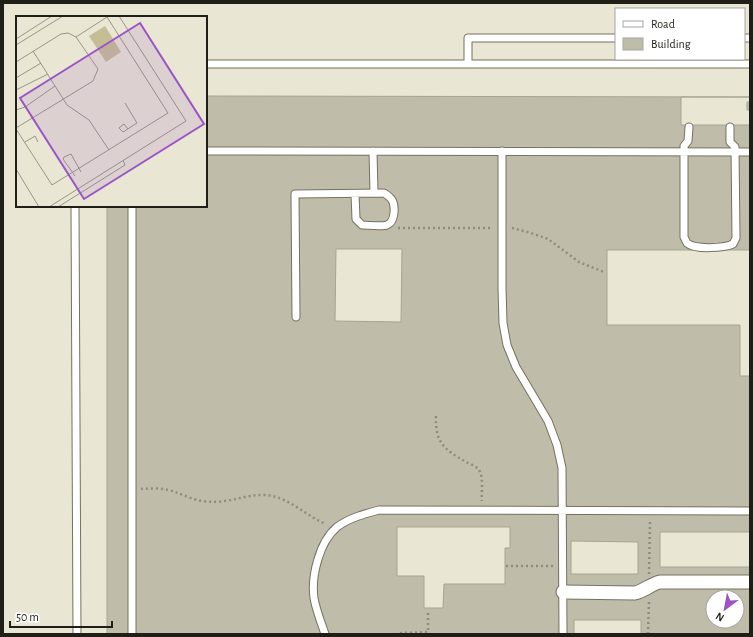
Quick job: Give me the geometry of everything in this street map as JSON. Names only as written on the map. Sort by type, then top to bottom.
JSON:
[{"type":"street","points":[[563,592],[634,593],[642,591],[660,582],[750,582]]},
{"type":"lane","points":[[468,64],[468,38],[615,38]]},
{"type":"lane","points":[[207,64],[750,64]]},
{"type":"lane","points":[[688,127],[688,141],[684,146],[684,237],[688,243],[695,246],[724,248],[733,244],[736,238],[735,147],[730,142],[730,128]]},
{"type":"lane","points":[[207,151],[750,152]]},
{"type":"lane","points":[[373,151],[374,193]]},
{"type":"lane","points":[[502,151],[503,323],[507,345],[516,367],[548,421],[557,445],[562,468],[563,634]]},
{"type":"lane","points":[[296,317],[295,194],[384,193],[390,197],[393,202],[394,215],[392,221],[387,225],[362,226],[356,219],[355,194]]},
{"type":"lane","points":[[75,207],[76,634]]},
{"type":"lane","points":[[132,207],[132,634]]},
{"type":"lane","points":[[325,634],[314,598],[314,570],[322,546],[336,528],[354,517],[379,510],[750,512]]},
{"type":"path","points":[[436,416],[437,436],[442,443],[449,451],[479,471],[481,476],[483,511]]},
{"type":"path","points":[[131,491],[161,489],[173,491],[202,501],[212,502],[224,502],[254,495],[268,495],[287,501],[318,521],[336,528]]},
{"type":"path","points":[[506,566],[563,566]]},
{"type":"path","points":[[401,634],[428,632],[428,610]]},
{"type":"building","points":[[207,96],[750,97],[750,634],[107,634],[107,207],[207,207]]},
{"type":"building","points":[[681,97],[750,97],[750,102],[747,102],[747,110],[750,110],[750,125],[681,125]]},
{"type":"building","points":[[336,249],[402,249],[401,322],[335,321]]},
{"type":"building","points":[[607,250],[750,250],[750,376],[740,376],[740,325],[607,325]]},
{"type":"building","points":[[397,527],[510,527],[510,548],[505,548],[505,584],[444,584],[443,608],[424,608],[424,576],[397,576]]},
{"type":"building","points":[[660,532],[750,532],[750,567],[660,567]]},
{"type":"building","points":[[571,541],[638,542],[638,574],[571,574]]},
{"type":"building","points":[[574,620],[641,620],[641,634],[574,634]]}]
